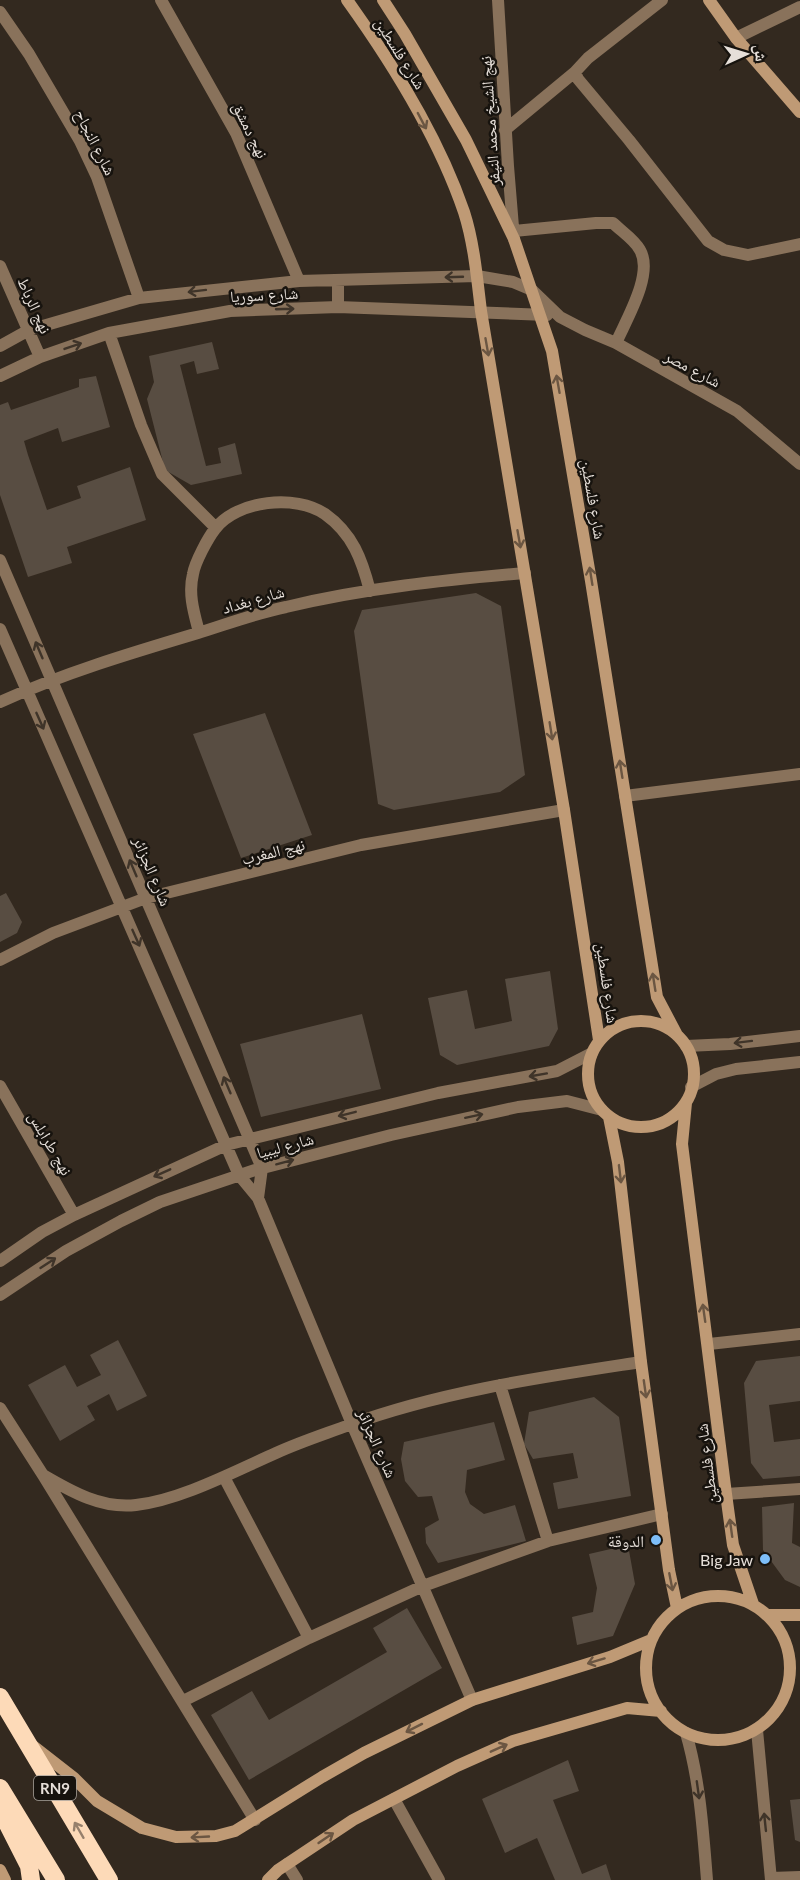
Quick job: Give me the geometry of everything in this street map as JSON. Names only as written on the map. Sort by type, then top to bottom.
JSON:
[{"type":"highway","name":"RN9","points":[[0,1697],[109,1880]]},
{"type":"highway","name":"RN9","points":[[0,1788],[56,1880]]},
{"type":"highway","points":[[0,1809],[29,1866],[31,1880]]},
{"type":"street","name":"نهج دمشق","points":[[161,0],[236,133],[299,281]]},
{"type":"street","name":"شارع فلسطين","points":[[347,0],[402,83],[448,172],[464,213],[477,276],[599,1040]]},
{"type":"street","name":"شارع فلسطين","points":[[383,0],[466,140],[514,235],[555,367],[657,997],[677,1035]]},
{"type":"street","name":"نهج الشيخ محمد النيفر","points":[[498,0],[505,130],[514,235]]},
{"type":"street","points":[[505,130],[575,72],[588,58],[662,0]]},
{"type":"street","points":[[709,0],[736,38],[800,112]]},
{"type":"street","points":[[736,38],[800,8]]},
{"type":"street","name":"شارع النجاح","points":[[0,12],[29,54],[84,150],[97,177],[139,298]]},
{"type":"street","points":[[575,72],[582,85],[629,140],[708,241],[724,250],[748,255],[800,244]]},
{"type":"street","points":[[514,235],[596,223],[613,223],[640,249],[645,264],[643,281],[616,343]]},
{"type":"street","name":"نهج الرباط","points":[[0,266],[40,357]]},
{"type":"street","name":"شارع سوريا","points":[[0,346],[29,330],[139,298],[299,281],[477,276],[513,282],[532,290]]},
{"type":"street","points":[[338,280],[338,308]]},
{"type":"street","name":"شارع مصر","points":[[532,290],[560,317],[616,343],[737,411],[800,463]]},
{"type":"street","name":"شارع سوريا","points":[[0,376],[40,357],[109,333],[230,311],[338,308],[539,313]]},
{"type":"street","name":"شارع مصر","points":[[539,313],[560,317]]},
{"type":"street","points":[[109,333],[141,425],[162,474],[216,528]]},
{"type":"street","points":[[199,632],[191,600],[193,573],[216,528],[235,514],[257,504],[282,501],[307,505],[324,514],[344,532],[361,559],[370,591]]},
{"type":"street","name":"شارع الجزائر","points":[[0,560],[262,1168]]},
{"type":"street","name":"شارع بغداد","points":[[0,702],[26,690],[132,652],[285,607],[370,591],[447,580],[525,573]]},
{"type":"street","name":"شارع الجزائر","points":[[0,629],[239,1175],[258,1197],[352,1424],[472,1700]]},
{"type":"street","points":[[625,796],[800,774]]},
{"type":"street","name":"نهج المغرب","points":[[0,960],[53,933],[146,898],[361,845],[564,810]]},
{"type":"street","points":[[605,1113],[629,1125],[651,1126],[664,1122],[676,1114],[686,1102],[694,1075],[692,1060],[686,1046],[677,1035],[663,1025],[646,1021],[628,1022],[612,1029],[599,1040],[588,1067],[588,1083],[593,1097],[605,1113],[618,1162],[641,1362],[676,1608]]},
{"type":"street","points":[[686,1046],[730,1044],[800,1036]]},
{"type":"street","name":"شارع ليبيا","points":[[0,1261],[42,1232],[74,1215],[226,1144],[438,1093],[557,1071],[592,1053]]},
{"type":"street","points":[[691,1088],[716,1074],[736,1069],[800,1062]]},
{"type":"street","name":"نهج طرابلس","points":[[0,1086],[74,1215]]},
{"type":"street","name":"شارع ليبيا","points":[[0,1296],[66,1251],[121,1221],[160,1202],[262,1168],[391,1135],[518,1107],[567,1101],[605,1113]]},
{"type":"street","name":"شارع فلسطين","points":[[686,1102],[682,1144],[709,1344],[726,1494],[733,1545],[753,1604]]},
{"type":"street","points":[[258,1197],[262,1168]]},
{"type":"street","points":[[709,1344],[800,1334]]},
{"type":"street","points":[[43,1475],[75,1493],[104,1504],[135,1505],[166,1498],[224,1477],[278,1452],[352,1424],[424,1403],[500,1385],[641,1362]]},
{"type":"street","points":[[500,1385],[548,1541]]},
{"type":"street","points":[[0,1408],[255,1820]]},
{"type":"street","points":[[224,1477],[309,1638]]},
{"type":"street","points":[[726,1494],[800,1489]]},
{"type":"street","points":[[183,1701],[309,1638],[423,1586],[548,1541],[662,1514]]},
{"type":"street","points":[[714,1595],[734,1597],[753,1604],[768,1615],[782,1633],[789,1654],[790,1677],[787,1690],[773,1716],[757,1730],[737,1739],[715,1742],[694,1737],[686,1733],[661,1711],[652,1700],[646,1680],[645,1659],[651,1640],[661,1622],[676,1608],[694,1599],[714,1595]]},
{"type":"street","points":[[768,1615],[800,1615]]},
{"type":"street","points":[[28,1742],[74,1778],[97,1801],[142,1828],[176,1837],[200,1837],[235,1831],[364,1753],[472,1700],[610,1657],[651,1640]]},
{"type":"street","points":[[787,1690],[800,1683]]},
{"type":"street","points":[[268,1880],[287,1864],[353,1820],[457,1766],[513,1741],[627,1708],[661,1711]]},
{"type":"street","points":[[757,1730],[771,1879],[800,1876]]},
{"type":"street","points":[[686,1733],[699,1793],[707,1880]]},
{"type":"street","points":[[394,1799],[439,1880]]},
{"type":"street","points":[[287,1864],[297,1880]]},
{"type":"street","points":[[0,1870],[4,1880]]},
{"type":"building","points":[[212,342],[219,369],[197,374],[194,361],[180,365],[206,466],[221,463],[218,448],[235,443],[242,474],[191,485],[165,470],[147,399],[154,382],[149,356]]},
{"type":"building","points":[[96,376],[110,427],[62,442],[58,428],[24,441],[47,510],[81,498],[77,486],[130,467],[146,520],[67,547],[72,563],[28,577],[0,495],[0,405],[8,402],[11,410],[79,387],[79,379]]},
{"type":"building","points":[[476,593],[501,606],[525,775],[500,792],[394,810],[378,804],[354,631],[362,610]]},
{"type":"building","points":[[265,713],[312,835],[241,858],[193,734]]},
{"type":"building","points":[[6,893],[22,922],[17,933],[0,942],[0,896]]},
{"type":"building","points":[[550,971],[558,1029],[549,1046],[457,1065],[440,1055],[428,998],[467,990],[475,1029],[512,1021],[505,979]]},
{"type":"building","points":[[362,1014],[381,1089],[261,1117],[240,1044]]},
{"type":"building","points":[[118,1340],[147,1396],[117,1411],[109,1394],[87,1406],[95,1420],[60,1441],[28,1385],[65,1365],[77,1387],[101,1375],[90,1355]]},
{"type":"building","points":[[800,1356],[800,1401],[769,1405],[774,1442],[800,1439],[800,1476],[763,1479],[751,1463],[744,1383],[756,1361]]},
{"type":"building","points":[[594,1397],[619,1417],[631,1496],[558,1509],[553,1483],[578,1478],[573,1453],[533,1459],[524,1444],[529,1412]]},
{"type":"building","points":[[494,1422],[505,1460],[467,1470],[465,1492],[470,1504],[484,1514],[515,1505],[526,1541],[438,1563],[426,1543],[425,1528],[439,1520],[432,1496],[418,1497],[405,1481],[401,1459],[404,1442]]},
{"type":"building","points":[[794,1503],[792,1543],[800,1547],[800,1587],[785,1580],[763,1550],[762,1507]]},
{"type":"building","points":[[628,1545],[635,1584],[613,1636],[577,1645],[572,1617],[593,1612],[597,1588],[589,1554]]},
{"type":"building","points":[[407,1608],[442,1668],[249,1780],[211,1715],[252,1691],[269,1720],[387,1652],[373,1628]]},
{"type":"building","points":[[568,1760],[579,1791],[553,1800],[582,1874],[606,1864],[611,1880],[555,1880],[537,1838],[505,1853],[482,1799]]},
{"type":"building","points":[[800,1799],[800,1842],[795,1840],[790,1800]]},
{"type":"place","name":"الدوقة","points":[[656,1540]]},
{"type":"place","name":"Big Jaw","points":[[765,1559]]}]
